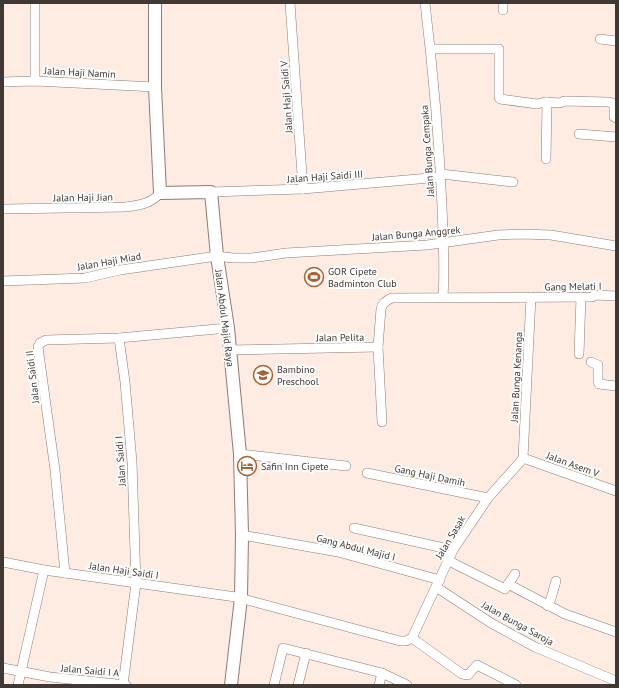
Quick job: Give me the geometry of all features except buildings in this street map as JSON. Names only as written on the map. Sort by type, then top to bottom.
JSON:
[{"type":"street","points":[[35,3],[35,81]]},
{"type":"street","points":[[155,3],[155,87],[160,193],[211,192]]},
{"type":"street","name":"Jalan Haji Saidi V","points":[[290,3],[303,189]]},
{"type":"street","name":"Jalan Bunga Cempaka","points":[[425,3],[431,49],[441,176],[443,297]]},
{"type":"street","points":[[600,40],[616,42]]},
{"type":"street","points":[[431,49],[499,49],[498,97],[500,99],[537,104],[547,102],[560,103],[564,101],[609,102],[614,104],[614,117],[616,118]]},
{"type":"street","name":"Jalan Haji Namin","points":[[3,82],[35,81],[155,87]]},
{"type":"street","points":[[546,159],[547,102]]},
{"type":"street","points":[[579,134],[616,137]]},
{"type":"street","name":"Jalan Haji Saidi III","points":[[211,192],[303,189],[441,176],[513,182]]},
{"type":"street","name":"Jalan Abdul Majid Raya","points":[[211,192],[217,256],[228,328],[240,454],[242,535],[241,598],[231,685]]},
{"type":"street","name":"Jalan Haji Jian","points":[[3,209],[126,207],[152,201],[160,193]]},
{"type":"street","name":"Jalan Bunga Anggrek","points":[[217,256],[252,258],[286,253],[419,246],[522,234],[551,235],[616,246]]},
{"type":"street","name":"Jalan Haji Miad","points":[[3,280],[85,278],[120,270],[217,256]]},
{"type":"street","name":"Gang Melati I","points":[[531,297],[592,297],[595,295],[616,296]]},
{"type":"street","name":"Jalan Pelita","points":[[229,350],[378,347],[381,309],[386,301],[392,298],[531,297]]},
{"type":"street","name":"Jalan Bunga Kenanga","points":[[523,458],[531,297]]},
{"type":"street","points":[[579,354],[580,297]]},
{"type":"street","name":"Jalan Saidi II","points":[[65,573],[55,470],[38,347],[40,343],[46,340],[119,338],[228,328]]},
{"type":"street","name":"Jalan Saidi I","points":[[119,338],[132,469],[136,583]]},
{"type":"street","points":[[378,347],[382,422]]},
{"type":"street","points":[[591,362],[598,365],[599,384],[616,386]]},
{"type":"street","points":[[240,454],[346,466]]},
{"type":"street","name":"Jalan Asem V","points":[[523,458],[616,491]]},
{"type":"street","name":"Jalan Sasak","points":[[412,638],[438,584],[447,560],[453,550],[488,498],[523,458]]},
{"type":"street","name":"Gang Haji Damih","points":[[367,473],[488,498]]},
{"type":"street","points":[[354,528],[453,550]]},
{"type":"street","name":"Gang Abdul Majid I","points":[[242,535],[338,552],[438,584]]},
{"type":"street","points":[[447,560],[503,588],[506,588],[515,574]]},
{"type":"street","name":"Jalan Haji Saidi I","points":[[3,562],[44,570],[241,598]]},
{"type":"street","points":[[18,685],[44,570]]},
{"type":"street","points":[[548,606],[553,596],[552,592],[556,581]]},
{"type":"street","name":"Jalan Saidi I A","points":[[3,668],[88,683],[124,685],[136,583]]},
{"type":"street","name":"Jalan Bunga Saroja","points":[[438,584],[491,623],[535,647],[616,681]]},
{"type":"street","points":[[508,584],[548,606],[572,617],[616,632]]},
{"type":"street","points":[[241,598],[400,641],[406,641],[412,638],[462,674],[468,675],[477,665],[516,685]]},
{"type":"street","points":[[274,685],[283,648],[382,673],[407,685]]},
{"type":"street","points":[[298,685],[306,653]]},
{"type":"street","points":[[379,685],[382,673]]},
{"type":"place","name":"GOR Cipete Badminton Club","points":[[314,277]]},
{"type":"place","name":"Bambino Preschool","points":[[263,375]]},
{"type":"place","name":"Safin Inn Cipete","points":[[247,466]]}]
